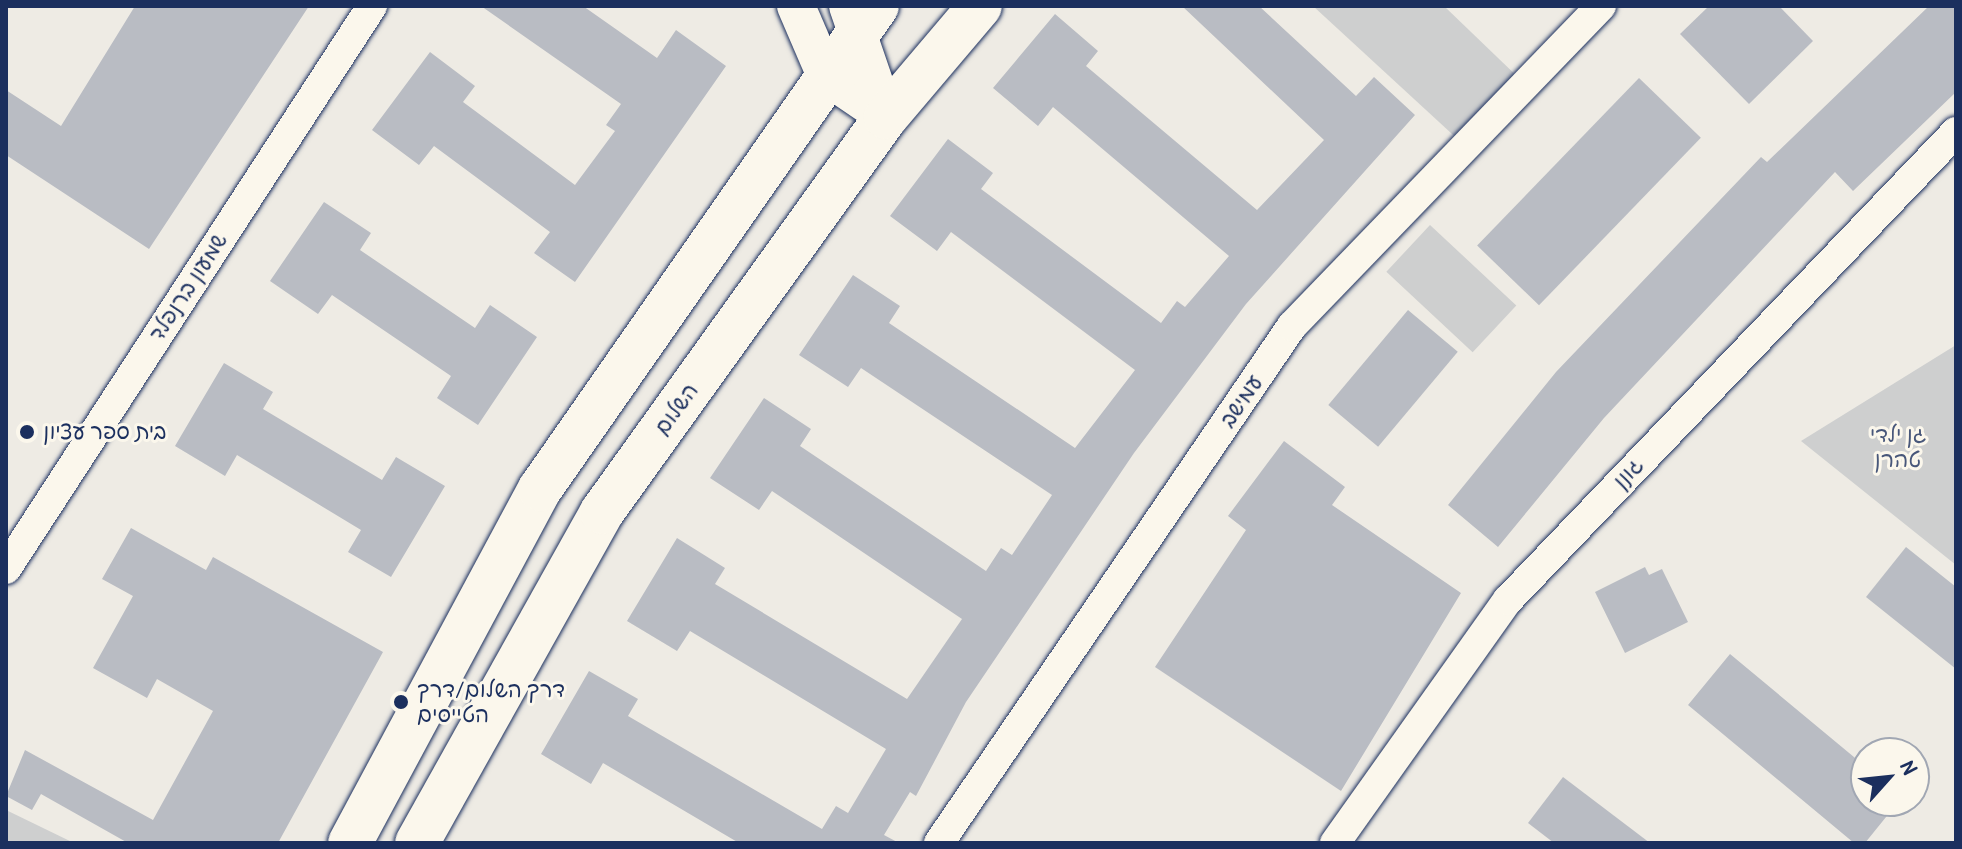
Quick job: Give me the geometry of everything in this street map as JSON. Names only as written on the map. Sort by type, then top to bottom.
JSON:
[{"type":"main road","name":"השלום","points":[[417,843],[602,512],[886,117],[980,6]]},
{"type":"main road","points":[[350,843],[540,489],[826,76],[861,13]]},
{"type":"street","name":"שמעון ברנפלד","points":[[6,569],[372,6]]},
{"type":"street","points":[[796,6],[826,76],[886,117]]},
{"type":"street","name":"עמישב","points":[[939,843],[1292,326],[1601,6]]},
{"type":"street","points":[[861,13],[886,117]]},
{"type":"street","name":"גונן","points":[[1335,843],[1508,600],[1956,132]]},
{"type":"green space","points":[[1313,6],[1444,6],[1523,82],[1464,145]]},
{"type":"green space","points":[[1430,225],[1516,305],[1473,352],[1386,272]]},
{"type":"green space","name":"גן ילדי טהרן","points":[[1956,345],[1956,565],[1801,441]]},
{"type":"green space","points":[[6,810],[74,843],[6,843]]},
{"type":"building","points":[[135,6],[309,6],[149,249],[6,155],[6,90],[61,126]]},
{"type":"building","points":[[481,6],[583,6],[657,58],[676,30],[726,66],[575,282],[534,253],[550,232],[434,146],[419,165],[372,130],[430,52],[475,86],[463,102],[575,185],[615,131],[606,125],[621,104]]},
{"type":"building","points":[[1182,6],[1259,6],[1356,96],[1374,77],[1415,115],[1246,304],[1134,453],[966,702],[916,796],[910,792],[884,835],[899,843],[739,843],[603,763],[591,784],[541,754],[589,671],[638,699],[628,716],[822,829],[836,806],[848,813],[886,749],[690,631],[677,651],[627,621],[677,538],[725,568],[715,584],[907,699],[962,619],[772,491],[759,510],[710,478],[764,398],[811,429],[800,446],[986,571],[1001,548],[1012,555],[1052,495],[861,368],[848,387],[799,355],[853,275],[900,306],[889,323],[1075,448],[1135,370],[951,232],[937,251],[890,216],[948,139],[993,173],[981,189],[1161,323],[1177,301],[1185,307],[1229,256],[1053,107],[1038,126],[993,88],[1055,14],[1098,51],[1086,66],[1257,210],[1324,140]]},
{"type":"building","points":[[1709,6],[1779,6],[1813,41],[1749,104],[1680,34]]},
{"type":"building","points":[[1929,6],[1956,6],[1956,92],[1853,191],[1835,172],[1604,418],[1498,547],[1448,505],[1556,372],[1761,157],[1767,162]]},
{"type":"building","points":[[1639,78],[1701,138],[1539,305],[1477,246]]},
{"type":"building","points":[[324,202],[371,233],[360,250],[475,328],[490,305],[537,337],[478,425],[437,398],[451,376],[332,295],[318,314],[270,281]]},
{"type":"building","points":[[1408,310],[1458,352],[1378,447],[1328,405]]},
{"type":"building","points":[[224,363],[273,392],[263,409],[382,480],[396,457],[445,486],[391,577],[348,552],[361,530],[237,455],[225,476],[175,446]]},
{"type":"building","points":[[1284,441],[1345,487],[1332,505],[1461,593],[1341,791],[1155,667],[1246,530],[1228,516]]},
{"type":"building","points":[[131,528],[206,570],[213,557],[383,652],[278,843],[128,843],[41,794],[32,810],[6,796],[25,750],[153,820],[213,711],[157,679],[147,698],[93,668],[133,596],[102,579]]},
{"type":"building","points":[[1906,547],[1956,587],[1956,669],[1866,597]]},
{"type":"building","points":[[1645,567],[1649,575],[1662,569],[1688,622],[1625,653],[1595,592]]},
{"type":"building","points":[[1730,654],[1850,754],[1850,817],[1886,817],[1865,843],[1854,843],[1688,705]]},
{"type":"building","points":[[1563,777],[1650,843],[1554,843],[1528,823]]},
{"type":"place","name":"בית ספר עציון","points":[[27,432]]},
{"type":"place","name":"דרך השלום/דרך הטייסים","points":[[401,702]]}]
